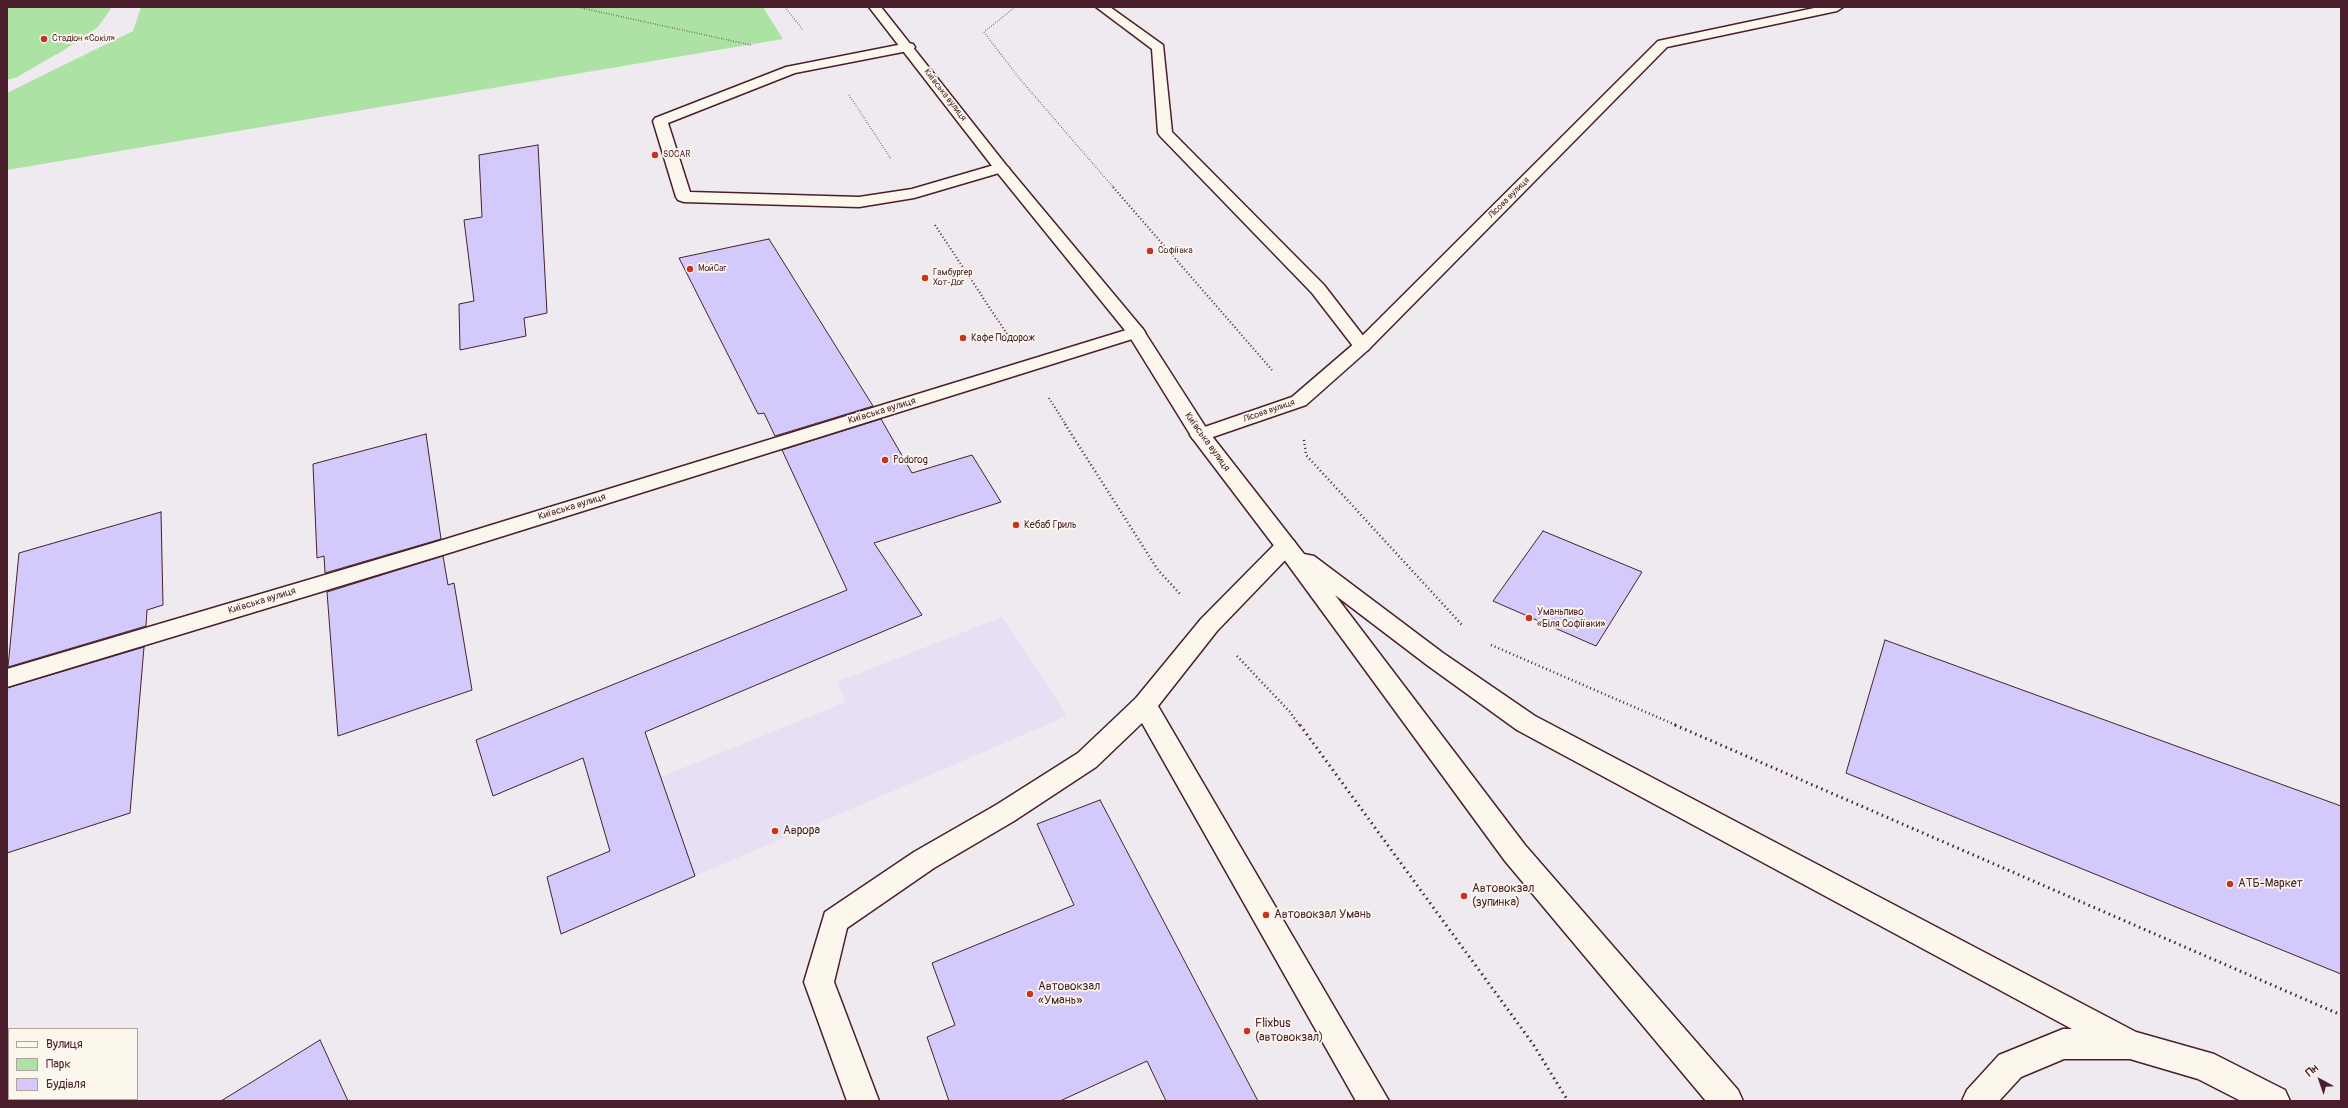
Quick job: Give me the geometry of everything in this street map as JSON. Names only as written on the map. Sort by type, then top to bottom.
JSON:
[{"type":"main road","name":"Київська вулиця","points":[[875,7],[908,47],[1001,168],[1136,332],[1200,435],[1286,546]]},
{"type":"main road","points":[[1102,7],[1158,48],[1165,133],[1318,289],[1362,346]]},
{"type":"main road","name":"Лісова вулиця","points":[[1200,435],[1299,401],[1362,346],[1663,44],[1837,7]]},
{"type":"main road","points":[[908,47],[827,61],[791,70],[660,121],[684,198],[859,202],[914,193],[1001,168]]},
{"type":"main road","name":"Київська вулиця","points":[[7,678],[449,545],[1136,332]]},
{"type":"main road","points":[[863,1101],[819,982],[835,921],[924,860],[1005,813],[1087,760],[1145,705],[1209,625],[1286,546]]},
{"type":"main road","points":[[1286,546],[1435,659],[1526,723],[2131,1045],[2203,1065],[2274,1101]]},
{"type":"main road","points":[[1286,546],[1515,853],[1727,1101]]},
{"type":"main road","points":[[1145,705],[1373,1101]]},
{"type":"main road","points":[[1978,1101],[2010,1066],[2063,1044],[2131,1045]]},
{"type":"path","points":[[577,7],[751,45]]},
{"type":"path","points":[[785,7],[827,61],[1028,366],[1158,570],[1290,712],[1532,1044],[1568,1101]]},
{"type":"path","points":[[1015,7],[984,32],[1019,78],[1299,401],[1306,455],[1468,631]]},
{"type":"path","points":[[1488,644],[2341,1015]]},
{"type":"shaded area","points":[[1002,617],[1067,716],[695,876],[661,777],[846,702],[837,682]]},
{"type":"green space","name":"Стадіон «Сокіл»","points":[[7,7],[112,7],[98,27],[64,50],[17,77],[7,80]]},
{"type":"green space","points":[[141,7],[763,7],[783,39],[7,170],[7,93],[133,31]]},
{"type":"building","points":[[538,145],[547,313],[524,318],[526,336],[460,350],[459,304],[474,301],[464,220],[482,217],[479,155]]},
{"type":"building","points":[[769,239],[873,406],[775,436],[764,413],[758,414],[679,258]]},
{"type":"building","points":[[881,419],[912,473],[972,455],[1001,502],[874,543],[922,615],[645,732],[695,876],[561,934],[547,877],[610,851],[583,758],[493,796],[476,740],[847,590],[782,450]]},
{"type":"building","points":[[426,434],[441,539],[325,573],[324,556],[317,558],[313,464]]},
{"type":"building","points":[[161,512],[163,605],[147,610],[146,626],[8,667],[19,553]]},
{"type":"building","points":[[1543,531],[1642,572],[1596,646],[1493,601]]},
{"type":"building","points":[[443,556],[448,585],[454,583],[472,690],[338,736],[327,592]]},
{"type":"building","name":"АТБ-Маркет","points":[[1885,640],[2341,806],[2341,974],[1846,773]]},
{"type":"building","points":[[144,647],[130,813],[7,853],[7,688]]},
{"type":"building","points":[[1100,800],[1258,1101],[1166,1101],[1147,1061],[1060,1101],[949,1101],[927,1037],[955,1025],[932,963],[1074,905],[1037,824]]},
{"type":"building","points":[[320,1040],[348,1101],[221,1101]]},
{"type":"place","name":"Стадіон «Сокіл»","points":[[44,39]]},
{"type":"place","name":"SOCAR","points":[[655,155]]},
{"type":"place","name":"Софіївка","points":[[1150,251]]},
{"type":"place","name":"МойCar","points":[[690,269]]},
{"type":"place","name":"Гамбургер Хот-Дог","points":[[925,278]]},
{"type":"place","name":"Кафе Подорож","points":[[963,338]]},
{"type":"place","name":"Podorog","points":[[885,460]]},
{"type":"place","name":"Кебаб Гриль","points":[[1016,525]]},
{"type":"place","name":"Уманьпиво «Біля Софіївки»","points":[[1529,618]]},
{"type":"place","name":"Аврора","points":[[775,831]]},
{"type":"place","name":"АТБ-Маркет","points":[[2230,884]]},
{"type":"place","name":"Автовокзал (зупинка)","points":[[1464,896]]},
{"type":"place","name":"Автовокзал Умань","points":[[1266,915]]},
{"type":"place","name":"Автовокзал «Умань»","points":[[1030,994]]},
{"type":"place","name":"Flixbus (автовокзал)","points":[[1247,1031]]}]
